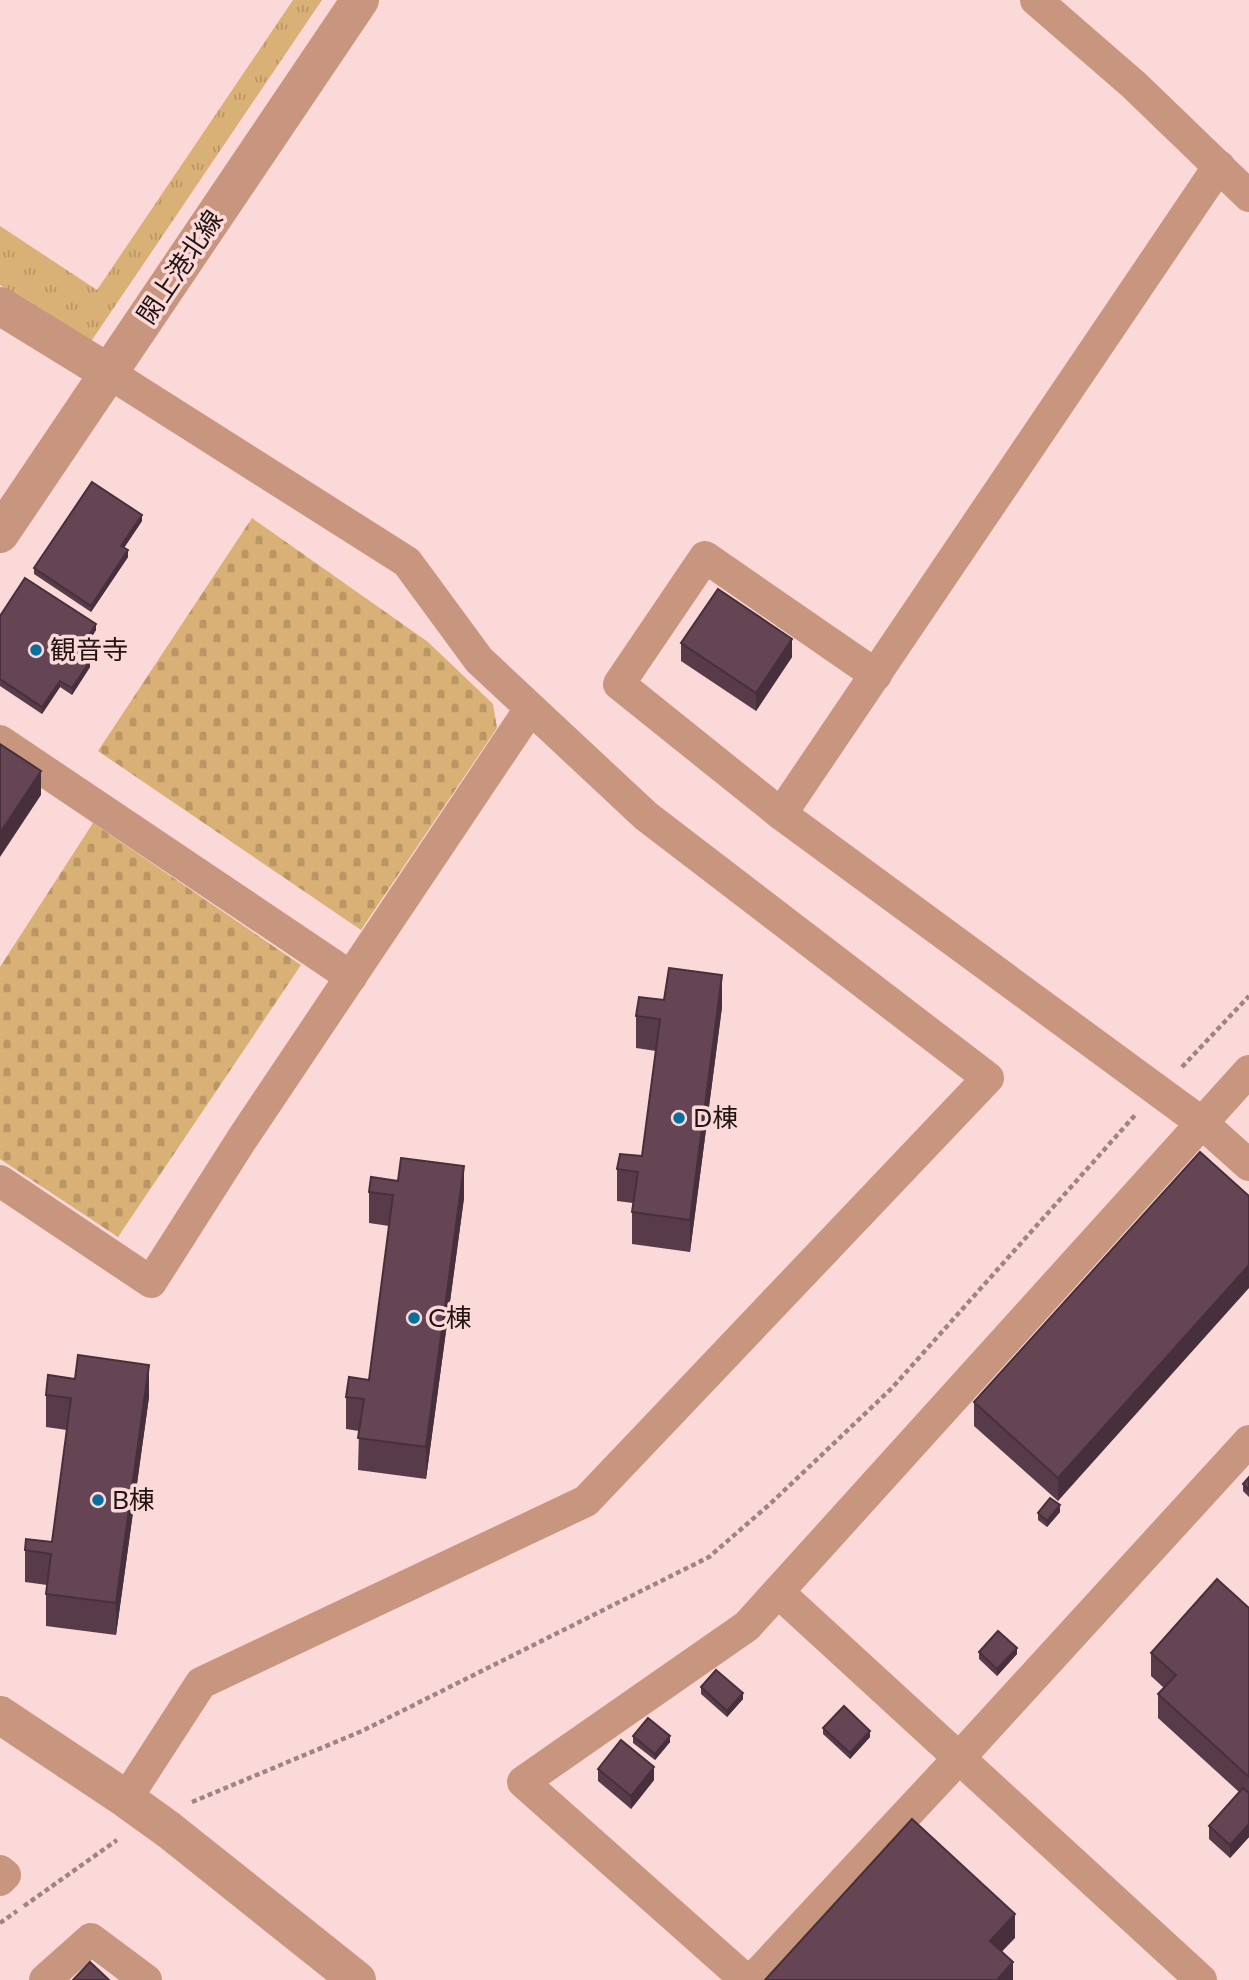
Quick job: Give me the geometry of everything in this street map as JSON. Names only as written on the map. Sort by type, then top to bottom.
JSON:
[{"type":"street","name":"閖上港北線","points":[[0,534],[360,0]]},
{"type":"street","points":[[1036,0],[1134,85],[1249,196]]},
{"type":"street","points":[[781,814],[1219,166]]},
{"type":"street","points":[[0,306],[407,562],[479,660],[646,816],[988,1078],[586,1501],[201,1683],[126,1799]]},
{"type":"street","points":[[876,674],[705,557],[619,684],[781,814],[1202,1122],[1249,1165]]},
{"type":"street","points":[[0,1181],[151,1282],[242,1139],[530,709]]},
{"type":"street","points":[[0,741],[351,976]]},
{"type":"street","points":[[1249,1072],[747,1626],[523,1782],[749,1980],[960,1757],[1249,1441]]},
{"type":"street","points":[[778,1592],[1201,1980]]},
{"type":"street","points":[[0,1715],[126,1799],[358,1980]]},
{"type":"street","points":[[0,1871],[5,1875],[0,1880]]},
{"type":"street","points":[[45,1980],[91,1939],[146,1980]]},
{"type":"path","points":[[1173,1076],[1249,996]]},
{"type":"path","points":[[187,1804],[362,1731],[709,1557],[770,1504],[892,1388],[1144,1106]]},
{"type":"path","points":[[0,1923],[117,1840]]},
{"type":"green space","points":[[293,0],[322,0],[90,343],[0,285],[0,226],[97,290]]},
{"type":"green space","points":[[252,518],[428,642],[493,704],[497,728],[361,930],[98,751]]},
{"type":"green space","points":[[93,823],[301,965],[118,1237],[0,1159],[0,967]]},
{"type":"building","points":[[92,482],[142,515],[121,546],[128,550],[91,606],[34,568]]},
{"type":"building","points":[[25,578],[96,624],[78,653],[90,661],[72,688],[60,681],[42,707],[0,679],[0,616]]},
{"type":"building","points":[[718,589],[792,639],[756,693],[681,643]]},
{"type":"building","points":[[0,744],[41,771],[0,833]]},
{"type":"building","name":"D棟","points":[[669,968],[722,975],[690,1220],[632,1212],[638,1172],[617,1169],[620,1154],[642,1156],[660,1019],[636,1016],[639,997],[664,1000]]},
{"type":"building","points":[[1200,1152],[1249,1196],[1249,1265],[1058,1478],[974,1402]]},
{"type":"building","name":"C棟","points":[[401,1158],[464,1166],[426,1447],[358,1438],[364,1399],[346,1397],[349,1377],[369,1380],[393,1195],[369,1192],[371,1177],[398,1181]]},
{"type":"building","name":"B棟","points":[[78,1355],[149,1365],[116,1603],[46,1594],[51,1554],[25,1550],[26,1539],[52,1542],[71,1398],[46,1395],[48,1375],[75,1379]]},
{"type":"building","points":[[1249,1477],[1249,1490],[1243,1484]]},
{"type":"building","points":[[1050,1498],[1060,1505],[1047,1521],[1038,1513]]},
{"type":"building","points":[[1217,1579],[1249,1608],[1249,1777],[1158,1694],[1176,1675],[1151,1653]]},
{"type":"building","points":[[998,1631],[1017,1648],[997,1669],[979,1652]]},
{"type":"building","points":[[716,1670],[743,1693],[727,1711],[701,1687]]},
{"type":"building","points":[[844,1706],[870,1731],[850,1753],[823,1728]]},
{"type":"building","points":[[648,1718],[670,1736],[655,1754],[633,1736]]},
{"type":"building","points":[[621,1740],[654,1767],[631,1796],[598,1769]]},
{"type":"building","points":[[1243,1788],[1249,1793],[1249,1824],[1230,1845],[1209,1826]]},
{"type":"building","points":[[912,1819],[1015,1914],[990,1941],[1013,1962],[997,1980],[765,1980]]},
{"type":"building","points":[[90,1962],[109,1980],[73,1980]]},
{"type":"place","name":"観音寺","points":[[36,650]]},
{"type":"place","name":"D棟","points":[[679,1118]]},
{"type":"place","name":"C棟","points":[[414,1318]]},
{"type":"place","name":"B棟","points":[[98,1500]]}]
